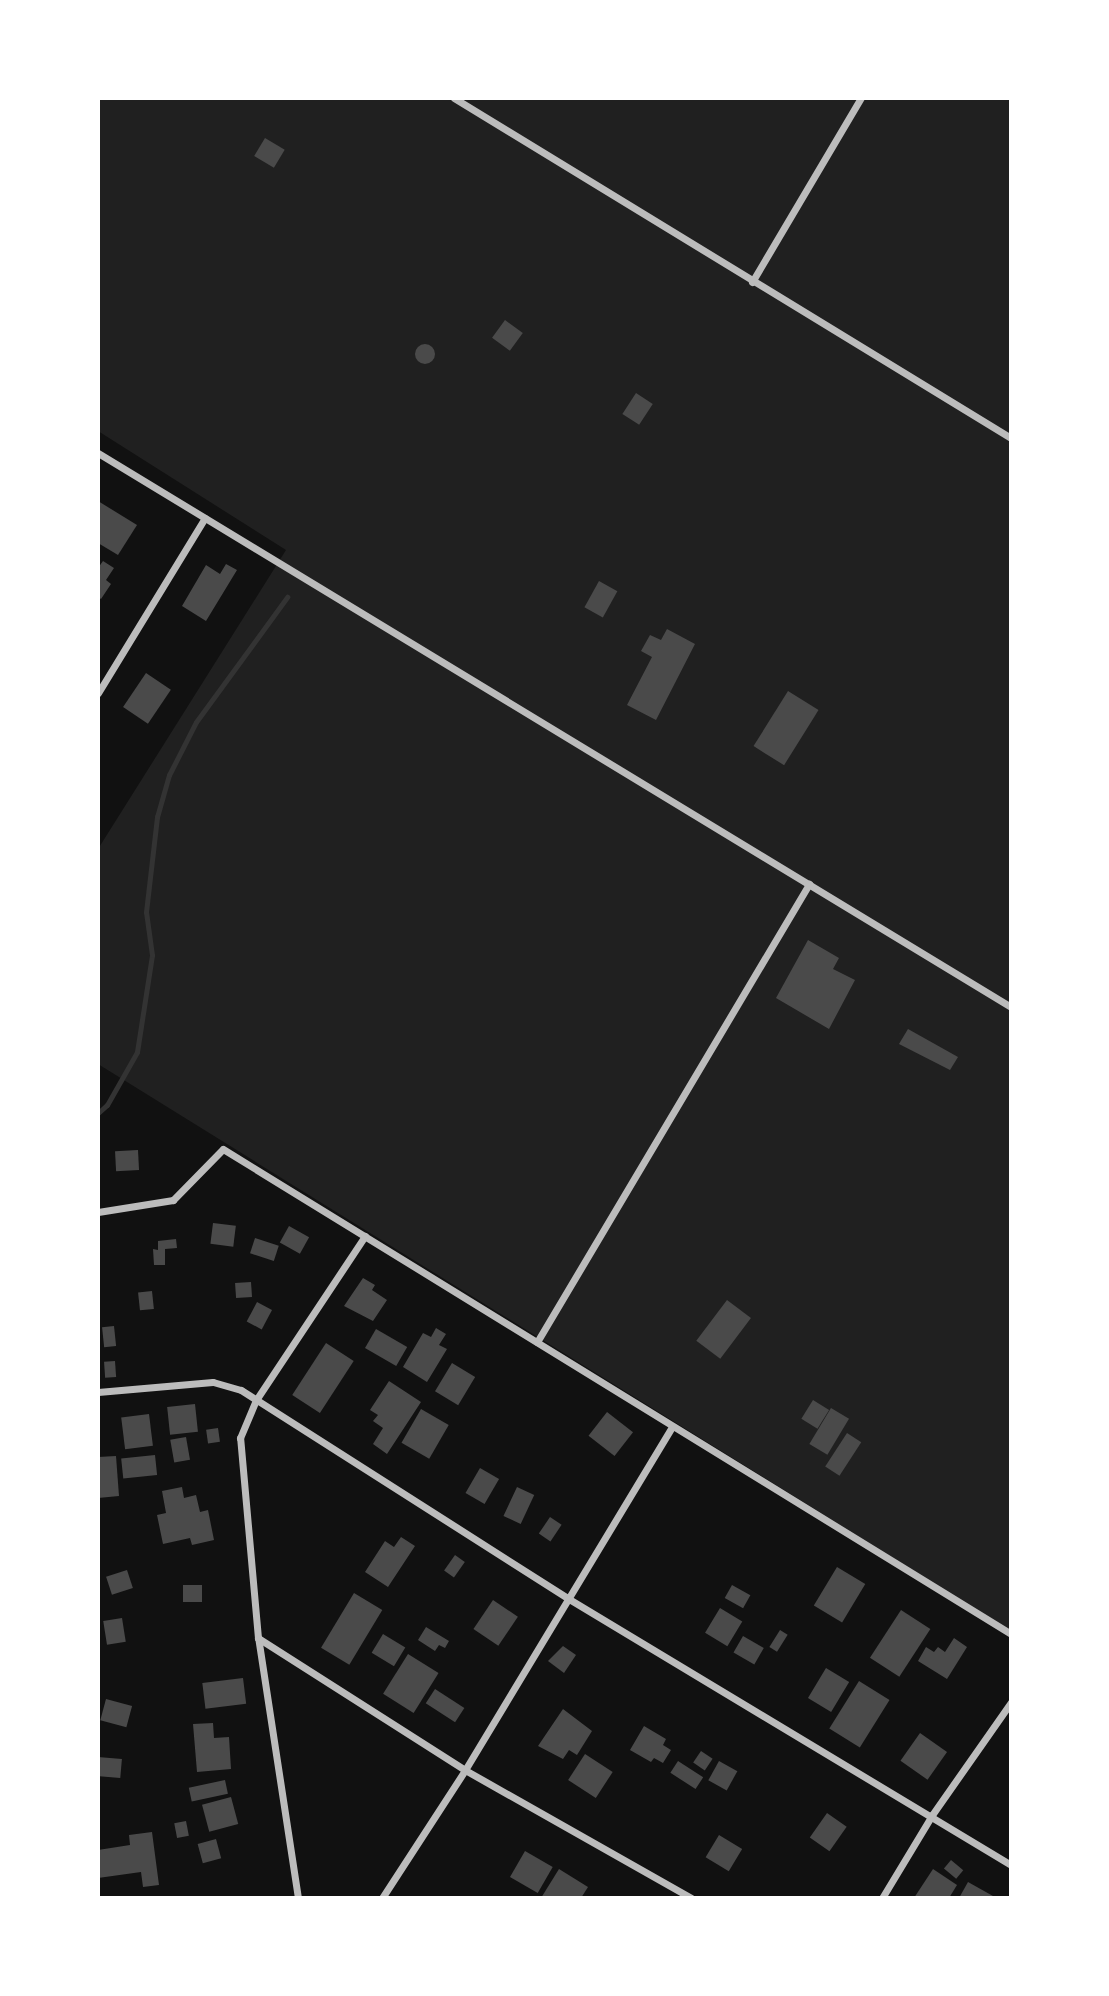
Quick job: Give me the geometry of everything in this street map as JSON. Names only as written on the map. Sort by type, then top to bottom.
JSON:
[{"type":"street","points":[[454,98],[1011,438]]},
{"type":"street","points":[[752,282],[861,98]]},
{"type":"street","points":[[98,453],[1011,1007]]},
{"type":"street","points":[[98,693],[205,518]]},
{"type":"street","points":[[537,1342],[809,884]]},
{"type":"street","points":[[98,1212],[173,1200],[223,1149],[1011,1634]]},
{"type":"street","points":[[300,1897],[258,1638],[240,1453],[244,1424],[256,1400],[365,1236]]},
{"type":"street","points":[[98,1392],[213,1382],[241,1390],[569,1599],[1011,1865]]},
{"type":"street","points":[[382,1898],[465,1770],[672,1427]]},
{"type":"street","points":[[258,1638],[465,1770],[691,1898]]},
{"type":"street","points":[[882,1898],[932,1815],[1011,1702]]},
{"type":"shaded area","points":[[98,98],[1011,98],[1011,1631],[98,1064],[98,849],[286,550],[98,431]]},
{"type":"building","points":[[265,138],[285,150],[274,168],[254,156]]},
{"type":"building","points":[[505,320],[523,333],[510,351],[492,338]]},
{"type":"building","points":[[425,344],[432,347],[435,354],[432,361],[425,364],[418,361],[415,354],[418,347]]},
{"type":"building","points":[[636,393],[653,404],[639,425],[622,414]]},
{"type":"building","points":[[98,501],[137,525],[118,555],[98,543]]},
{"type":"building","points":[[103,561],[114,568],[106,580],[111,584],[101,599],[98,597],[98,568]]},
{"type":"building","points":[[226,564],[237,570],[206,621],[182,606],[206,565],[220,574]]},
{"type":"building","points":[[599,581],[617,591],[603,617],[584,607]]},
{"type":"building","points":[[667,629],[695,644],[656,720],[627,705],[652,657],[641,651],[650,635],[661,640]]},
{"type":"building","points":[[146,673],[171,690],[148,724],[123,707]]},
{"type":"building","points":[[788,691],[819,710],[784,765],[754,746]]},
{"type":"building","points":[[808,940],[839,958],[833,969],[855,980],[829,1029],[776,998]]},
{"type":"building","points":[[908,1029],[958,1057],[950,1070],[899,1044]]},
{"type":"building","points":[[138,1150],[139,1170],[116,1171],[115,1151]]},
{"type":"building","points":[[213,1223],[236,1226],[233,1247],[210,1244]]},
{"type":"building","points":[[289,1226],[309,1237],[300,1254],[280,1243]]},
{"type":"building","points":[[255,1238],[279,1246],[274,1261],[250,1253]]},
{"type":"building","points":[[176,1239],[177,1248],[165,1249],[165,1265],[154,1265],[153,1249],[158,1250],[158,1241]]},
{"type":"building","points":[[363,1278],[375,1285],[372,1290],[387,1300],[373,1321],[344,1306]]},
{"type":"building","points":[[251,1282],[252,1297],[236,1298],[235,1283]]},
{"type":"building","points":[[152,1291],[154,1309],[140,1310],[138,1292]]},
{"type":"building","points":[[727,1300],[751,1318],[720,1359],[696,1341]]},
{"type":"building","points":[[257,1302],[272,1310],[262,1329],[247,1321]]},
{"type":"building","points":[[114,1326],[116,1346],[104,1347],[102,1327]]},
{"type":"building","points":[[436,1328],[446,1334],[439,1345],[447,1349],[427,1382],[403,1367],[423,1333],[431,1337]]},
{"type":"building","points":[[376,1329],[407,1347],[396,1366],[365,1348]]},
{"type":"building","points":[[326,1343],[354,1361],[320,1413],[292,1395]]},
{"type":"building","points":[[115,1361],[116,1377],[105,1378],[104,1362]]},
{"type":"building","points":[[452,1363],[475,1377],[458,1405],[435,1391]]},
{"type":"building","points":[[389,1381],[421,1402],[387,1454],[373,1444],[383,1428],[373,1421],[378,1415],[370,1410]]},
{"type":"building","points":[[813,1400],[829,1410],[817,1429],[801,1419]]},
{"type":"building","points":[[195,1404],[198,1432],[170,1435],[167,1407]]},
{"type":"building","points":[[831,1408],[849,1419],[827,1455],[809,1444]]},
{"type":"building","points":[[421,1409],[449,1425],[429,1459],[402,1443]]},
{"type":"building","points":[[607,1412],[633,1432],[615,1456],[589,1436]]},
{"type":"building","points":[[149,1414],[153,1446],[125,1449],[121,1417]]},
{"type":"building","points":[[218,1428],[220,1442],[208,1444],[206,1430]]},
{"type":"building","points":[[847,1433],[861,1442],[839,1476],[825,1467]]},
{"type":"building","points":[[186,1437],[190,1460],[174,1462],[170,1440]]},
{"type":"building","points":[[155,1455],[157,1475],[123,1478],[121,1459]]},
{"type":"building","points":[[116,1456],[119,1496],[98,1498],[98,1457]]},
{"type":"building","points":[[480,1468],[499,1479],[485,1504],[466,1493]]},
{"type":"building","points":[[182,1487],[184,1498],[196,1495],[200,1512],[208,1510],[214,1540],[192,1545],[190,1538],[163,1544],[157,1515],[166,1513],[162,1491]]},
{"type":"building","points":[[517,1487],[534,1495],[521,1524],[503,1516]]},
{"type":"building","points":[[550,1517],[562,1525],[550,1541],[539,1534]]},
{"type":"building","points":[[401,1537],[415,1546],[388,1587],[365,1572],[385,1541],[394,1547]]},
{"type":"building","points":[[455,1555],[465,1562],[454,1577],[444,1571]]},
{"type":"building","points":[[837,1567],[865,1584],[842,1623],[814,1606]]},
{"type":"building","points":[[127,1570],[133,1588],[112,1595],[106,1577]]},
{"type":"building","points":[[183,1585],[202,1585],[202,1602],[183,1602]]},
{"type":"building","points":[[732,1585],[750,1595],[743,1608],[725,1598]]},
{"type":"building","points":[[354,1593],[382,1610],[349,1665],[321,1648]]},
{"type":"building","points":[[493,1600],[518,1617],[498,1646],[473,1629]]},
{"type":"building","points":[[720,1608],[742,1621],[727,1646],[705,1633]]},
{"type":"building","points":[[901,1610],[930,1629],[899,1677],[870,1658]]},
{"type":"building","points":[[122,1618],[126,1642],[107,1645],[103,1621]]},
{"type":"building","points":[[426,1627],[449,1641],[445,1648],[439,1645],[435,1651],[418,1640]]},
{"type":"building","points":[[780,1630],[788,1635],[777,1652],[769,1647]]},
{"type":"building","points":[[383,1634],[405,1647],[394,1666],[372,1653]]},
{"type":"building","points":[[743,1636],[764,1648],[754,1664],[734,1652]]},
{"type":"building","points":[[954,1638],[967,1647],[947,1679],[918,1661],[926,1647],[934,1652],[938,1647],[945,1652]]},
{"type":"building","points":[[563,1646],[576,1655],[564,1673],[548,1661]]},
{"type":"building","points":[[408,1654],[439,1673],[414,1713],[383,1694]]},
{"type":"building","points":[[826,1668],[849,1682],[831,1712],[808,1698]]},
{"type":"building","points":[[243,1678],[246,1704],[205,1709],[202,1683]]},
{"type":"building","points":[[859,1681],[890,1700],[860,1748],[829,1728]]},
{"type":"building","points":[[435,1689],[464,1708],[455,1722],[426,1703]]},
{"type":"building","points":[[106,1699],[132,1706],[126,1727],[100,1720]]},
{"type":"building","points":[[563,1709],[592,1731],[577,1755],[569,1750],[563,1759],[538,1746]]},
{"type":"building","points":[[213,1723],[214,1738],[229,1737],[231,1769],[197,1772],[193,1724]]},
{"type":"building","points":[[644,1726],[666,1739],[663,1745],[671,1750],[663,1763],[654,1758],[651,1762],[630,1750]]},
{"type":"building","points":[[920,1733],[947,1752],[928,1780],[900,1761]]},
{"type":"building","points":[[701,1751],[713,1759],[705,1770],[693,1763]]},
{"type":"building","points":[[585,1754],[613,1772],[596,1798],[568,1780]]},
{"type":"building","points":[[98,1757],[122,1759],[120,1778],[98,1776]]},
{"type":"building","points":[[678,1761],[703,1777],[696,1789],[670,1773]]},
{"type":"building","points":[[719,1761],[737,1771],[727,1790],[708,1780]]},
{"type":"building","points":[[225,1780],[228,1794],[192,1801],[189,1788]]},
{"type":"building","points":[[231,1797],[238,1824],[209,1832],[202,1805]]},
{"type":"building","points":[[827,1813],[847,1827],[829,1851],[810,1838]]},
{"type":"building","points":[[186,1821],[189,1836],[177,1838],[174,1823]]},
{"type":"building","points":[[152,1832],[159,1885],[143,1887],[141,1872],[98,1878],[98,1850],[130,1845],[129,1835]]},
{"type":"building","points":[[719,1835],[742,1849],[729,1871],[706,1857]]},
{"type":"building","points":[[216,1839],[221,1858],[203,1863],[198,1844]]},
{"type":"building","points":[[525,1851],[553,1867],[538,1893],[510,1877]]},
{"type":"building","points":[[951,1860],[963,1870],[956,1879],[944,1868]]},
{"type":"building","points":[[559,1869],[588,1887],[581,1898],[541,1898]]},
{"type":"building","points":[[933,1869],[957,1885],[949,1898],[914,1898]]},
{"type":"building","points":[[968,1882],[993,1896],[992,1898],[959,1898]]},
{"type":"waterway","points":[[98,1113],[107,1105],[137,1052],[152,955],[146,912],[157,817],[169,775],[196,722],[287,597]]}]
